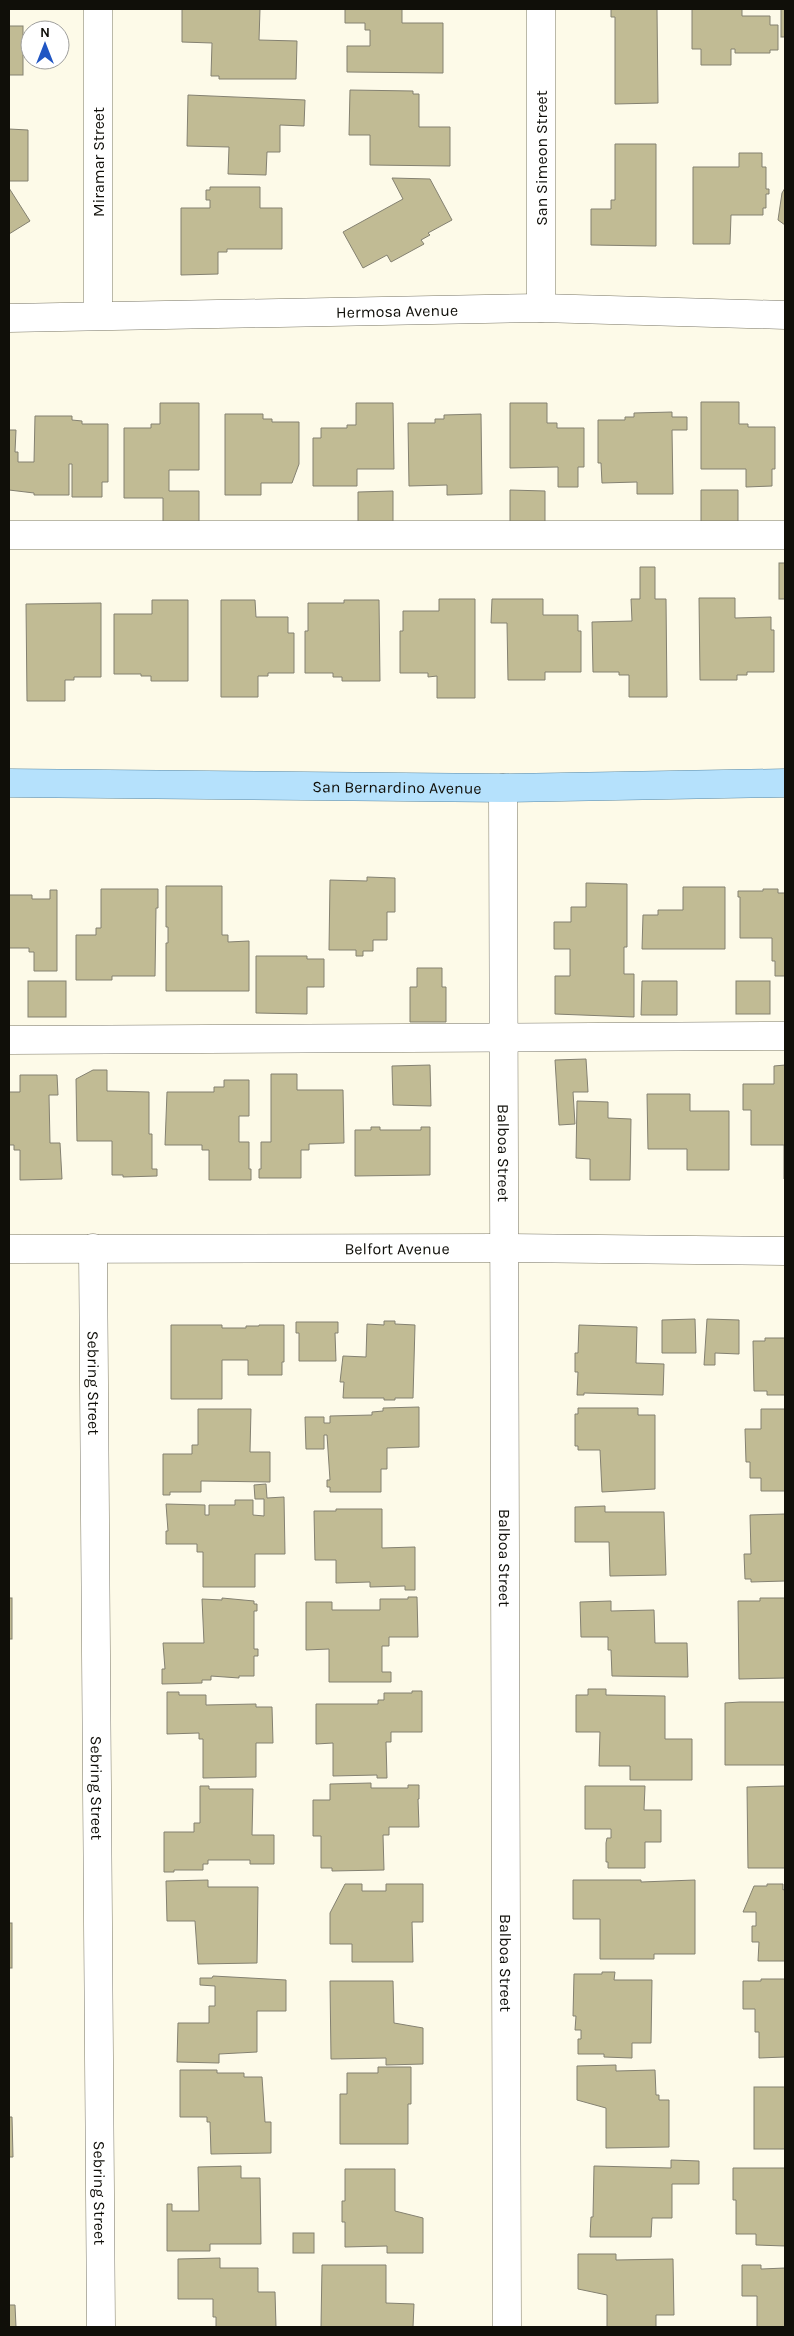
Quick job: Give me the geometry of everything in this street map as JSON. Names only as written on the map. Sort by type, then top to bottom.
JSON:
[{"type":"main road","name":"San Bernardino Avenue","points":[[9,783],[503,788],[785,783]]},
{"type":"street","name":"Miramar Street","points":[[98,9],[98,315]]},
{"type":"street","name":"San Simeon Street","points":[[541,9],[541,308]]},
{"type":"street","name":"Hermosa Avenue","points":[[9,318],[541,308],[785,315]]},
{"type":"street","points":[[9,535],[785,535]]},
{"type":"street","name":"Balboa Street","points":[[503,788],[507,2327]]},
{"type":"street","points":[[9,1040],[785,1036]]},
{"type":"street","name":"Sebring Street","points":[[94,1248],[101,2327]]},
{"type":"street","name":"Belfort Avenue","points":[[9,1249],[503,1248],[785,1251]]},
{"type":"building","points":[[182,9],[260,9],[259,40],[297,41],[296,79],[219,79],[219,76],[211,76],[212,43],[182,42]]},
{"type":"building","points":[[345,9],[402,9],[402,23],[443,23],[443,73],[347,72],[347,46],[370,46],[370,30],[365,30],[365,23],[345,23]]},
{"type":"building","points":[[611,9],[657,9],[658,103],[615,104],[615,17],[611,17]]},
{"type":"building","points":[[692,9],[742,9],[742,16],[770,16],[770,25],[778,25],[778,50],[770,50],[770,53],[735,53],[735,49],[731,49],[731,65],[701,65],[701,49],[692,49]]},
{"type":"building","points":[[781,9],[785,9],[785,37],[781,37]]},
{"type":"building","points":[[9,26],[20,26],[20,70],[23,70],[23,75],[9,75]]},
{"type":"building","points":[[350,90],[413,91],[413,94],[419,94],[419,127],[450,127],[450,166],[370,165],[370,135],[349,135]]},
{"type":"building","points":[[188,95],[305,100],[304,126],[280,125],[280,152],[267,152],[266,175],[228,174],[229,147],[187,146]]},
{"type":"building","points":[[9,129],[28,130],[28,181],[9,181]]},
{"type":"building","points":[[615,144],[656,144],[656,246],[591,245],[591,209],[611,209],[611,200],[615,200]]},
{"type":"building","points":[[739,153],[762,153],[762,167],[766,167],[766,189],[769,189],[769,194],[766,194],[766,208],[763,208],[763,215],[731,215],[730,244],[693,244],[693,167],[739,167]]},
{"type":"building","points":[[392,178],[430,179],[452,220],[428,233],[430,235],[421,240],[424,244],[391,262],[387,255],[363,268],[343,232],[403,199]]},
{"type":"building","points":[[210,187],[260,187],[260,208],[282,208],[282,249],[227,249],[227,252],[218,252],[218,274],[181,275],[181,208],[210,208],[210,200],[206,200],[206,190],[210,190]]},
{"type":"building","points":[[9,188],[30,221],[9,234]]},
{"type":"building","points":[[785,188],[785,225],[778,220],[782,193]]},
{"type":"building","points":[[701,402],[739,402],[739,424],[748,424],[748,427],[775,427],[775,469],[772,469],[772,486],[746,487],[746,469],[701,469]]},
{"type":"building","points":[[160,403],[199,403],[199,470],[169,470],[169,491],[199,491],[199,530],[163,530],[163,498],[124,498],[124,428],[151,428],[151,424],[160,424]]},
{"type":"building","points":[[356,403],[393,403],[394,469],[357,469],[357,486],[313,486],[313,438],[321,438],[321,428],[347,428],[347,425],[356,425]]},
{"type":"building","points":[[510,403],[547,403],[547,423],[557,423],[557,428],[584,428],[584,467],[578,467],[578,487],[558,487],[558,467],[510,468]]},
{"type":"building","points":[[672,412],[672,417],[687,417],[687,430],[672,430],[673,494],[637,494],[637,482],[602,483],[601,463],[598,463],[598,420],[625,420],[625,417],[634,417],[634,413]]},
{"type":"building","points":[[225,414],[263,414],[263,419],[272,419],[272,422],[299,422],[299,464],[292,483],[261,483],[261,495],[225,495]]},
{"type":"building","points":[[481,414],[482,494],[447,495],[447,485],[409,486],[408,423],[435,423],[435,419],[444,419],[444,415]]},
{"type":"building","points":[[35,416],[72,416],[72,420],[82,421],[82,424],[108,424],[108,482],[102,482],[102,497],[72,497],[72,464],[69,464],[69,495],[34,495],[34,493],[9,490],[9,430],[16,430],[15,452],[18,452],[18,462],[34,462]]},
{"type":"building","points":[[510,490],[545,491],[545,528],[510,528]]},
{"type":"building","points":[[701,490],[738,490],[738,528],[701,529]]},
{"type":"building","points":[[393,491],[393,528],[358,529],[358,492]]},
{"type":"building","points":[[779,563],[785,563],[785,599],[779,599]]},
{"type":"building","points":[[640,567],[655,567],[655,599],[666,599],[667,697],[629,697],[629,675],[619,675],[619,672],[593,672],[592,622],[632,621],[631,599],[640,599]]},
{"type":"building","points":[[699,598],[735,598],[735,618],[771,617],[771,630],[774,630],[774,672],[747,672],[747,675],[737,675],[737,680],[700,680]]},
{"type":"building","points":[[439,599],[475,599],[475,698],[437,698],[437,676],[428,677],[428,673],[400,673],[400,631],[403,631],[403,611],[439,611]]},
{"type":"building","points":[[492,599],[543,599],[543,615],[578,615],[578,631],[581,631],[581,672],[545,672],[545,680],[508,680],[507,623],[491,623]]},
{"type":"building","points":[[152,600],[188,600],[188,681],[151,681],[151,676],[141,676],[141,674],[114,674],[114,614],[152,614]]},
{"type":"building","points":[[221,600],[255,600],[256,617],[288,617],[288,633],[294,633],[294,673],[268,673],[268,676],[258,676],[258,697],[221,697]]},
{"type":"building","points":[[344,600],[379,600],[380,681],[342,681],[342,677],[333,677],[333,673],[305,673],[305,631],[308,631],[308,603],[344,603]]},
{"type":"building","points":[[101,603],[101,677],[74,677],[74,680],[65,680],[65,701],[27,701],[26,604]]},
{"type":"building","points":[[367,877],[395,878],[395,912],[387,912],[387,940],[373,940],[373,951],[363,951],[363,956],[356,956],[356,950],[329,950],[330,880],[367,881]]},
{"type":"building","points":[[586,883],[627,884],[627,947],[624,947],[624,974],[634,974],[634,1017],[555,1014],[555,976],[570,976],[570,949],[554,949],[554,922],[571,922],[571,907],[586,907]]},
{"type":"building","points":[[166,886],[222,886],[222,935],[228,935],[228,942],[249,941],[249,991],[166,991],[168,927],[166,927]]},
{"type":"building","points":[[683,887],[725,887],[725,949],[642,949],[643,915],[658,915],[658,910],[683,910]]},
{"type":"building","points":[[101,889],[158,889],[155,976],[112,976],[112,980],[76,980],[76,935],[96,935],[96,928],[101,928]]},
{"type":"building","points":[[763,889],[778,889],[778,893],[785,893],[785,976],[775,976],[775,961],[772,961],[772,938],[740,938],[740,897],[738,897],[738,891],[763,891]]},
{"type":"building","points":[[50,890],[57,890],[57,971],[34,971],[34,952],[29,952],[29,948],[9,948],[9,895],[32,895],[32,899],[50,899]]},
{"type":"building","points":[[256,956],[307,956],[307,959],[324,959],[324,987],[307,987],[307,1014],[256,1013]]},
{"type":"building","points":[[417,968],[442,968],[442,987],[446,987],[446,1022],[410,1022],[410,987],[417,987]]},
{"type":"building","points":[[28,981],[66,981],[66,1017],[28,1017]]},
{"type":"building","points":[[642,981],[677,981],[677,1015],[641,1015]]},
{"type":"building","points":[[736,981],[770,981],[770,1014],[736,1014]]},
{"type":"building","points":[[586,1059],[588,1092],[573,1092],[575,1124],[559,1125],[555,1060]]},
{"type":"building","points":[[430,1065],[431,1106],[393,1105],[392,1066]]},
{"type":"building","points":[[785,1065],[784,1179],[784,1145],[751,1145],[751,1110],[743,1110],[743,1084],[774,1084],[774,1066]]},
{"type":"building","points":[[93,1070],[107,1070],[107,1091],[149,1092],[149,1134],[152,1134],[152,1169],[157,1169],[157,1176],[123,1177],[123,1175],[112,1175],[112,1141],[77,1141],[76,1079]]},
{"type":"building","points":[[271,1074],[297,1074],[297,1090],[343,1090],[344,1143],[309,1144],[309,1150],[301,1150],[301,1178],[259,1178],[261,1142],[271,1142]]},
{"type":"building","points":[[20,1075],[57,1075],[58,1095],[49,1095],[50,1143],[60,1143],[62,1179],[20,1180],[20,1150],[14,1150],[14,1145],[9,1145],[9,1092],[20,1092]]},
{"type":"building","points":[[224,1080],[249,1080],[249,1116],[239,1116],[239,1142],[249,1142],[251,1180],[209,1180],[209,1150],[202,1150],[202,1145],[165,1145],[167,1092],[214,1092],[214,1087],[224,1087]]},
{"type":"building","points":[[647,1094],[690,1094],[690,1111],[729,1111],[729,1170],[687,1170],[687,1149],[648,1149]]},
{"type":"building","points":[[577,1101],[608,1102],[608,1118],[631,1119],[630,1180],[590,1180],[590,1159],[576,1158]]},
{"type":"building","points":[[371,1127],[380,1127],[380,1130],[421,1130],[421,1127],[430,1127],[430,1175],[355,1176],[355,1130],[371,1130]]},
{"type":"building","points":[[695,1319],[696,1353],[662,1353],[662,1320]]},
{"type":"building","points":[[707,1319],[739,1320],[739,1354],[715,1353],[715,1365],[704,1365]]},
{"type":"building","points":[[384,1321],[395,1321],[395,1324],[415,1325],[413,1398],[384,1400],[384,1398],[343,1398],[344,1382],[340,1382],[343,1356],[366,1357],[367,1324],[384,1325]]},
{"type":"building","points":[[296,1322],[338,1322],[338,1333],[335,1333],[336,1361],[299,1361],[299,1333],[296,1333]]},
{"type":"building","points":[[171,1325],[222,1325],[222,1328],[246,1328],[246,1326],[284,1325],[282,1375],[248,1375],[248,1360],[222,1360],[222,1399],[171,1399]]},
{"type":"building","points":[[579,1325],[637,1327],[636,1363],[664,1364],[663,1395],[584,1393],[584,1395],[577,1395],[578,1372],[575,1372],[575,1353],[578,1353]]},
{"type":"building","points":[[765,1338],[785,1338],[785,1395],[767,1395],[767,1391],[754,1391],[753,1341],[765,1341]]},
{"type":"building","points":[[419,1407],[419,1447],[387,1448],[387,1469],[381,1469],[381,1492],[330,1492],[330,1487],[327,1487],[327,1480],[330,1480],[327,1435],[324,1435],[324,1449],[306,1449],[305,1417],[324,1417],[324,1423],[330,1423],[330,1416],[372,1415],[372,1412],[383,1411],[383,1408]]},
{"type":"building","points":[[578,1408],[638,1408],[638,1415],[655,1415],[655,1489],[602,1492],[600,1450],[578,1450],[578,1446],[575,1446],[575,1414],[578,1414]]},
{"type":"building","points":[[198,1409],[251,1409],[250,1452],[270,1452],[270,1482],[201,1481],[201,1492],[170,1492],[170,1495],[163,1495],[163,1454],[192,1454],[192,1445],[198,1445]]},
{"type":"building","points":[[761,1409],[785,1409],[785,1491],[761,1491],[761,1478],[750,1478],[750,1462],[746,1462],[745,1429],[761,1429]]},
{"type":"building","points":[[266,1484],[267,1498],[284,1497],[285,1554],[255,1554],[255,1587],[203,1587],[203,1552],[197,1552],[197,1544],[166,1544],[166,1531],[168,1531],[166,1504],[205,1505],[205,1515],[209,1515],[209,1505],[235,1505],[235,1500],[253,1500],[253,1515],[264,1516],[264,1499],[255,1499],[254,1485]]},
{"type":"building","points":[[605,1506],[605,1512],[664,1512],[666,1575],[610,1576],[609,1542],[575,1542],[575,1507]]},
{"type":"building","points":[[336,1509],[382,1509],[382,1548],[415,1547],[415,1590],[405,1590],[405,1586],[370,1587],[370,1582],[336,1583],[336,1560],[315,1560],[314,1511],[336,1511]]},
{"type":"building","points":[[785,1514],[785,1581],[751,1582],[751,1579],[745,1579],[744,1554],[751,1554],[750,1515]]},
{"type":"building","points":[[408,1597],[417,1597],[418,1637],[389,1637],[389,1646],[382,1646],[382,1672],[391,1672],[391,1682],[329,1682],[329,1649],[306,1650],[306,1602],[332,1602],[332,1610],[380,1610],[380,1599],[408,1599]]},
{"type":"building","points":[[9,1598],[12,1598],[12,1639],[9,1639]]},
{"type":"building","points":[[222,1598],[254,1601],[254,1604],[257,1604],[257,1611],[254,1611],[254,1649],[258,1649],[258,1656],[254,1656],[254,1676],[239,1676],[239,1678],[211,1676],[211,1680],[202,1680],[202,1683],[162,1684],[162,1669],[165,1669],[163,1643],[204,1643],[202,1599],[222,1600]]},
{"type":"building","points":[[760,1598],[785,1598],[785,1678],[739,1679],[738,1601],[760,1601]]},
{"type":"building","points":[[611,1601],[611,1611],[654,1610],[655,1643],[687,1643],[688,1677],[612,1676],[611,1650],[608,1650],[608,1637],[581,1637],[580,1602]]},
{"type":"building","points":[[588,1689],[606,1689],[606,1695],[665,1696],[665,1739],[692,1739],[692,1780],[630,1780],[630,1766],[599,1766],[600,1732],[576,1732],[576,1695],[588,1695]]},
{"type":"building","points":[[412,1691],[422,1691],[422,1732],[391,1732],[391,1742],[386,1742],[387,1778],[377,1778],[377,1775],[333,1776],[333,1743],[316,1744],[316,1704],[378,1704],[378,1700],[384,1700],[384,1693],[412,1693]]},
{"type":"building","points":[[167,1692],[179,1692],[179,1695],[206,1695],[206,1705],[256,1704],[256,1707],[272,1707],[273,1743],[256,1743],[256,1777],[203,1778],[203,1739],[199,1739],[199,1733],[167,1734]]},
{"type":"building","points":[[785,1702],[785,1765],[725,1765],[725,1703]]},
{"type":"building","points":[[371,1783],[371,1788],[408,1788],[408,1785],[419,1785],[419,1827],[389,1827],[389,1835],[383,1835],[384,1870],[332,1871],[332,1868],[321,1868],[321,1836],[313,1836],[313,1800],[330,1800],[330,1784]]},
{"type":"building","points":[[200,1786],[209,1786],[209,1789],[253,1789],[252,1835],[274,1835],[274,1864],[250,1864],[250,1860],[208,1860],[208,1864],[203,1864],[203,1870],[164,1872],[164,1832],[194,1832],[194,1823],[200,1823]]},
{"type":"building","points":[[585,1786],[645,1786],[644,1810],[661,1810],[661,1842],[645,1842],[645,1868],[608,1868],[608,1862],[606,1862],[606,1843],[607,1838],[611,1838],[611,1829],[585,1829]]},
{"type":"building","points":[[785,1786],[785,1868],[748,1868],[747,1787]]},
{"type":"building","points":[[208,1880],[208,1887],[258,1887],[257,1963],[198,1964],[195,1921],[167,1921],[166,1881]]},
{"type":"building","points":[[573,1880],[641,1880],[641,1882],[695,1880],[695,1954],[654,1954],[654,1959],[600,1959],[600,1919],[573,1919]]},
{"type":"building","points":[[345,1884],[362,1884],[362,1891],[386,1891],[386,1884],[423,1884],[423,1922],[412,1922],[413,1962],[352,1962],[352,1944],[330,1944],[330,1913]]},
{"type":"building","points":[[767,1884],[783,1884],[783,1890],[785,1889],[785,1961],[758,1961],[759,1942],[752,1942],[752,1926],[756,1926],[756,1912],[743,1912],[754,1886],[767,1886]]},
{"type":"building","points":[[9,1923],[12,1923],[12,1968],[9,1968]]},
{"type":"building","points":[[602,1972],[615,1972],[614,1980],[652,1980],[651,2043],[632,2043],[632,2058],[604,2057],[604,2054],[578,2054],[578,2039],[581,2039],[581,2030],[575,2030],[576,2016],[573,2016],[574,1974],[602,1974]]},
{"type":"building","points":[[213,1976],[286,1980],[286,2011],[257,2011],[257,2052],[219,2054],[219,2063],[177,2062],[178,2023],[209,2023],[209,2006],[215,2006],[215,1986],[200,1985],[200,1978],[212,1978]]},
{"type":"building","points":[[761,1979],[785,1979],[785,2057],[759,2058],[759,2032],[755,2032],[755,2009],[743,2009],[743,1981],[761,1981]]},
{"type":"building","points":[[330,1981],[393,1981],[394,2023],[423,2028],[423,2064],[386,2065],[386,2058],[331,2059]]},
{"type":"building","points":[[616,2065],[616,2071],[655,2070],[656,2095],[659,2095],[659,2100],[669,2100],[669,2147],[606,2148],[606,2108],[577,2100],[577,2066]]},
{"type":"building","points":[[378,2067],[411,2067],[411,2104],[408,2104],[408,2144],[340,2144],[340,2094],[347,2094],[347,2073],[378,2073]]},
{"type":"building","points":[[180,2070],[217,2070],[217,2073],[244,2073],[244,2077],[262,2077],[265,2122],[271,2122],[271,2153],[211,2154],[210,2122],[207,2122],[207,2117],[180,2117]]},
{"type":"building","points":[[754,2087],[785,2087],[785,2149],[754,2149]]},
{"type":"building","points":[[9,2117],[12,2117],[13,2157],[9,2157]]},
{"type":"building","points":[[671,2160],[699,2161],[699,2184],[672,2184],[672,2218],[652,2218],[651,2237],[590,2237],[591,2217],[593,2217],[594,2166],[671,2168]]},
{"type":"building","points":[[241,2166],[241,2178],[260,2178],[261,2244],[210,2244],[210,2251],[167,2251],[167,2204],[172,2204],[172,2211],[199,2211],[198,2167]]},
{"type":"building","points":[[733,2168],[785,2168],[785,2246],[756,2245],[756,2234],[736,2234],[736,2200],[733,2200]]},
{"type":"building","points":[[345,2169],[395,2169],[395,2211],[423,2218],[423,2253],[387,2253],[387,2246],[345,2247],[345,2222],[342,2222],[342,2201],[345,2201]]},
{"type":"building","points":[[293,2233],[314,2233],[314,2253],[293,2253]]},
{"type":"building","points":[[578,2254],[616,2254],[616,2260],[673,2259],[674,2315],[656,2315],[656,2327],[607,2327],[607,2295],[578,2289]]},
{"type":"building","points":[[220,2258],[220,2268],[258,2268],[258,2292],[275,2292],[276,2327],[216,2327],[216,2317],[213,2317],[213,2299],[178,2299],[178,2259]]},
{"type":"building","points":[[322,2265],[386,2265],[386,2303],[414,2304],[413,2327],[321,2327]]},
{"type":"building","points":[[742,2265],[761,2265],[761,2269],[785,2268],[785,2327],[757,2327],[757,2296],[742,2296]]},
{"type":"building","points":[[9,2305],[15,2305],[16,2327],[9,2327]]}]
